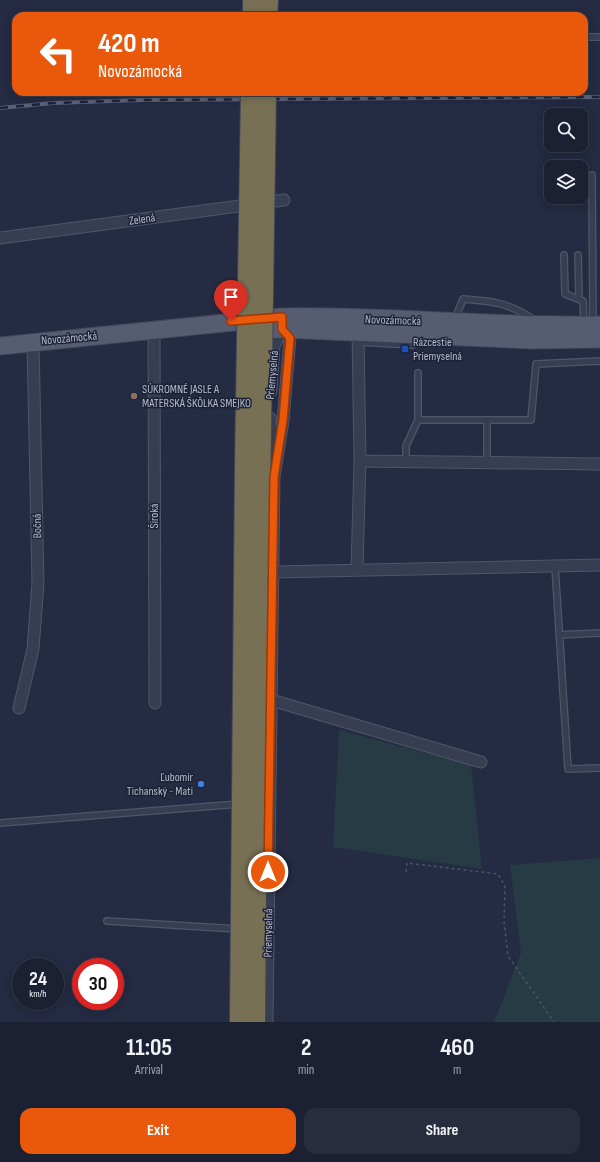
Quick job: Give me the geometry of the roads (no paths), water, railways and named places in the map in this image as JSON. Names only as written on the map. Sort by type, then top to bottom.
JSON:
[{"type":"highway","points":[[253,0],[253,12]]},
{"type":"highway","points":[[267,12],[268,0]]},
{"type":"highway","points":[[240,1022],[245,474],[251,96]]},
{"type":"highway","points":[[255,1022],[260,475],[266,96]]},
{"type":"main road","name":"Novozámocká","points":[[282,323],[321,316],[453,329],[531,340],[594,329]]},
{"type":"main road","name":"Novozámocká","points":[[0,346],[187,328],[231,321],[282,323],[358,337],[422,335],[453,329],[541,325],[594,329]]},
{"type":"street","name":"Zelená","points":[[0,238],[284,200]]},
{"type":"street","name":"Priemyselná","points":[[274,477],[283,420],[290,343],[290,338],[282,323]]},
{"type":"street","name":"Priemyselná","points":[[267,1022],[274,477],[269,406],[274,346],[282,323]]},
{"type":"street","name":"Široká","points":[[154,330],[155,703]]},
{"type":"street","points":[[357,569],[360,461],[358,337]]},
{"type":"street","name":"Bočná","points":[[19,708],[33,649],[38,583],[33,342]]},
{"type":"street","points":[[360,461],[600,464]]},
{"type":"street","points":[[273,572],[357,569],[600,566]]},
{"type":"street","points":[[271,700],[482,762]]},
{"type":"lane","points":[[588,37],[600,37]]},
{"type":"lane","points":[[592,175],[594,329]]},
{"type":"lane","points":[[564,255],[565,294],[583,301],[594,329]]},
{"type":"lane","points":[[578,255],[579,299]]},
{"type":"lane","points":[[453,329],[463,299],[493,301],[519,311],[541,325]]},
{"type":"lane","points":[[418,420],[531,420],[536,364],[600,361]]},
{"type":"lane","points":[[406,461],[406,446],[418,420],[418,373]]},
{"type":"lane","points":[[487,420],[487,462]]},
{"type":"lane","points":[[555,566],[568,769],[600,768]]},
{"type":"lane","points":[[559,635],[600,633]]},
{"type":"lane","points":[[254,803],[270,802]]},
{"type":"lane","points":[[0,823],[246,803]]},
{"type":"lane","points":[[107,921],[268,931]]},
{"type":"railway","points":[[0,108],[53,103],[143,100],[600,97]]},
{"type":"place","name":"Rázcestie Priemyselná","points":[[405,349]]},
{"type":"place","name":"SÚKROMNÉ JASLE A MATERSKÁ ŠKÔLKA SMEJKO","points":[[134,396]]},
{"type":"place","name":"Ľubomír Tichanský - Mati","points":[[201,784]]}]
